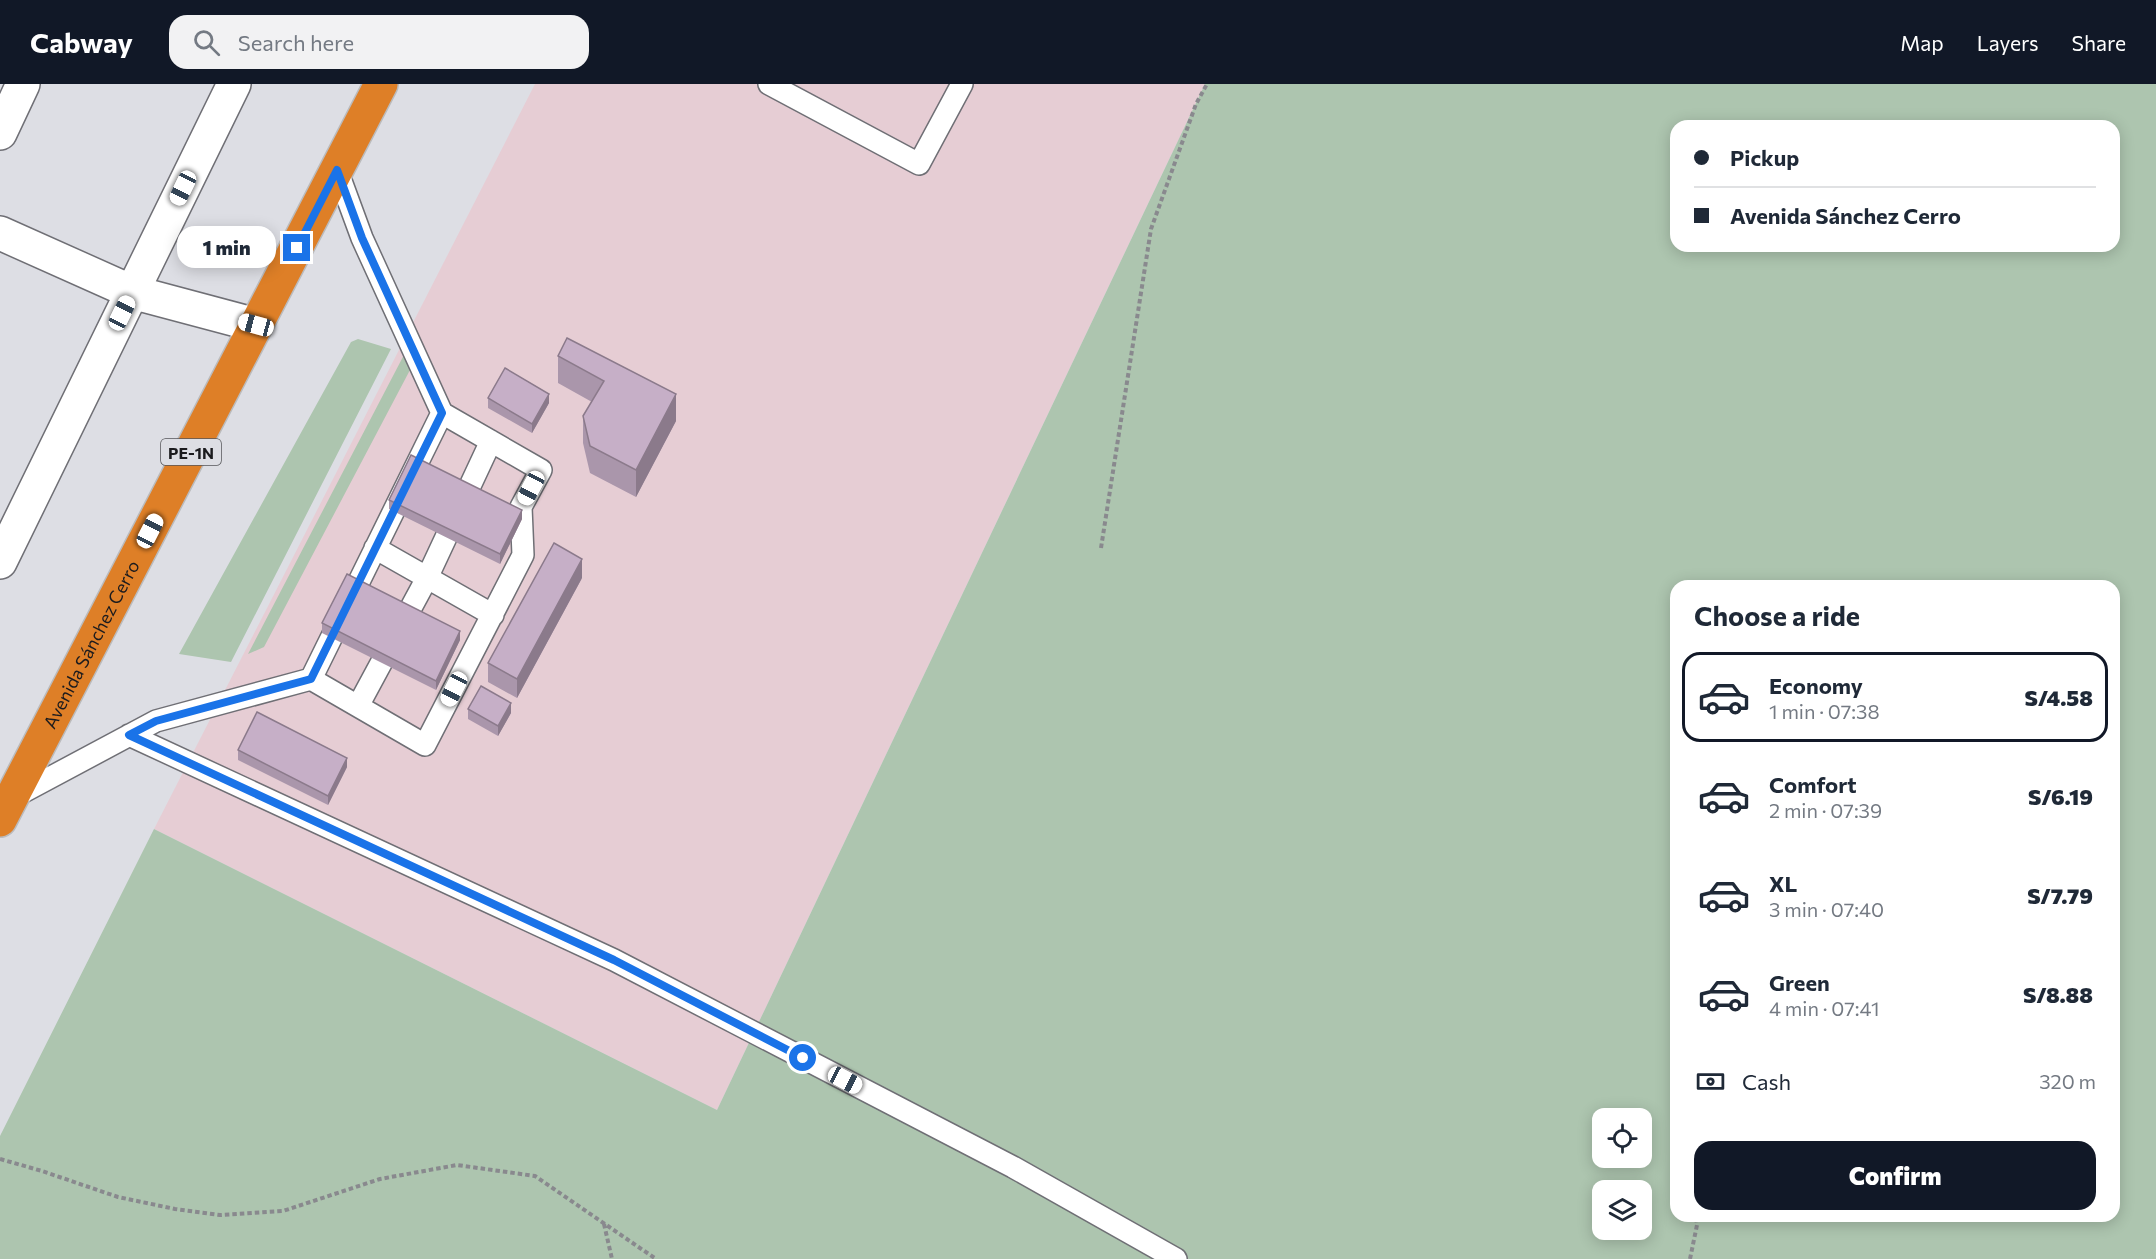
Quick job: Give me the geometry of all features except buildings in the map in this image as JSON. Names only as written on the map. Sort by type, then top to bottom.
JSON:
[{"type":"highway","name":"Avenida Sánchez Cerro","points":[[6,809],[381,84]]},
{"type":"street","points":[[0,133],[23,84]]},
{"type":"street","points":[[0,562],[234,84]]},
{"type":"street","points":[[0,233],[132,292],[256,325]]},
{"type":"lane","points":[[769,84],[919,164],[962,84]]},
{"type":"lane","points":[[6,809],[156,721],[311,679],[425,745],[493,615],[523,555],[521,507],[541,470],[442,413],[362,238],[337,170]]},
{"type":"lane","points":[[311,679],[442,413]]},
{"type":"lane","points":[[358,706],[427,578],[491,441]]},
{"type":"lane","points":[[375,548],[493,615]]},
{"type":"lane","points":[[129,735],[614,960],[1013,1167],[1176,1259]]},
{"type":"path","points":[[1101,549],[1151,229],[1196,104],[1207,84]]},
{"type":"path","points":[[0,1159],[118,1197],[175,1209],[220,1215],[283,1211],[380,1179],[457,1166],[535,1176],[656,1259]]},
{"type":"path","points":[[1690,1259],[1697,1222]]},
{"type":"path","points":[[603,1224],[612,1259]]},
{"type":"shaded area","points":[[535,84],[1205,84],[717,1110],[154,829]]},
{"type":"green space","points":[[1205,84],[2156,84],[2156,1259],[0,1259],[0,1136],[154,829],[717,1110]]},
{"type":"green space","points":[[358,339],[391,349],[231,662],[179,654],[351,342]]},
{"type":"green space","points":[[406,351],[410,370],[264,647],[248,654]]},
{"type":"route","points":[[297,248],[337,170],[362,238],[442,413],[311,679],[156,721],[129,735],[614,960],[803,1058]]}]
